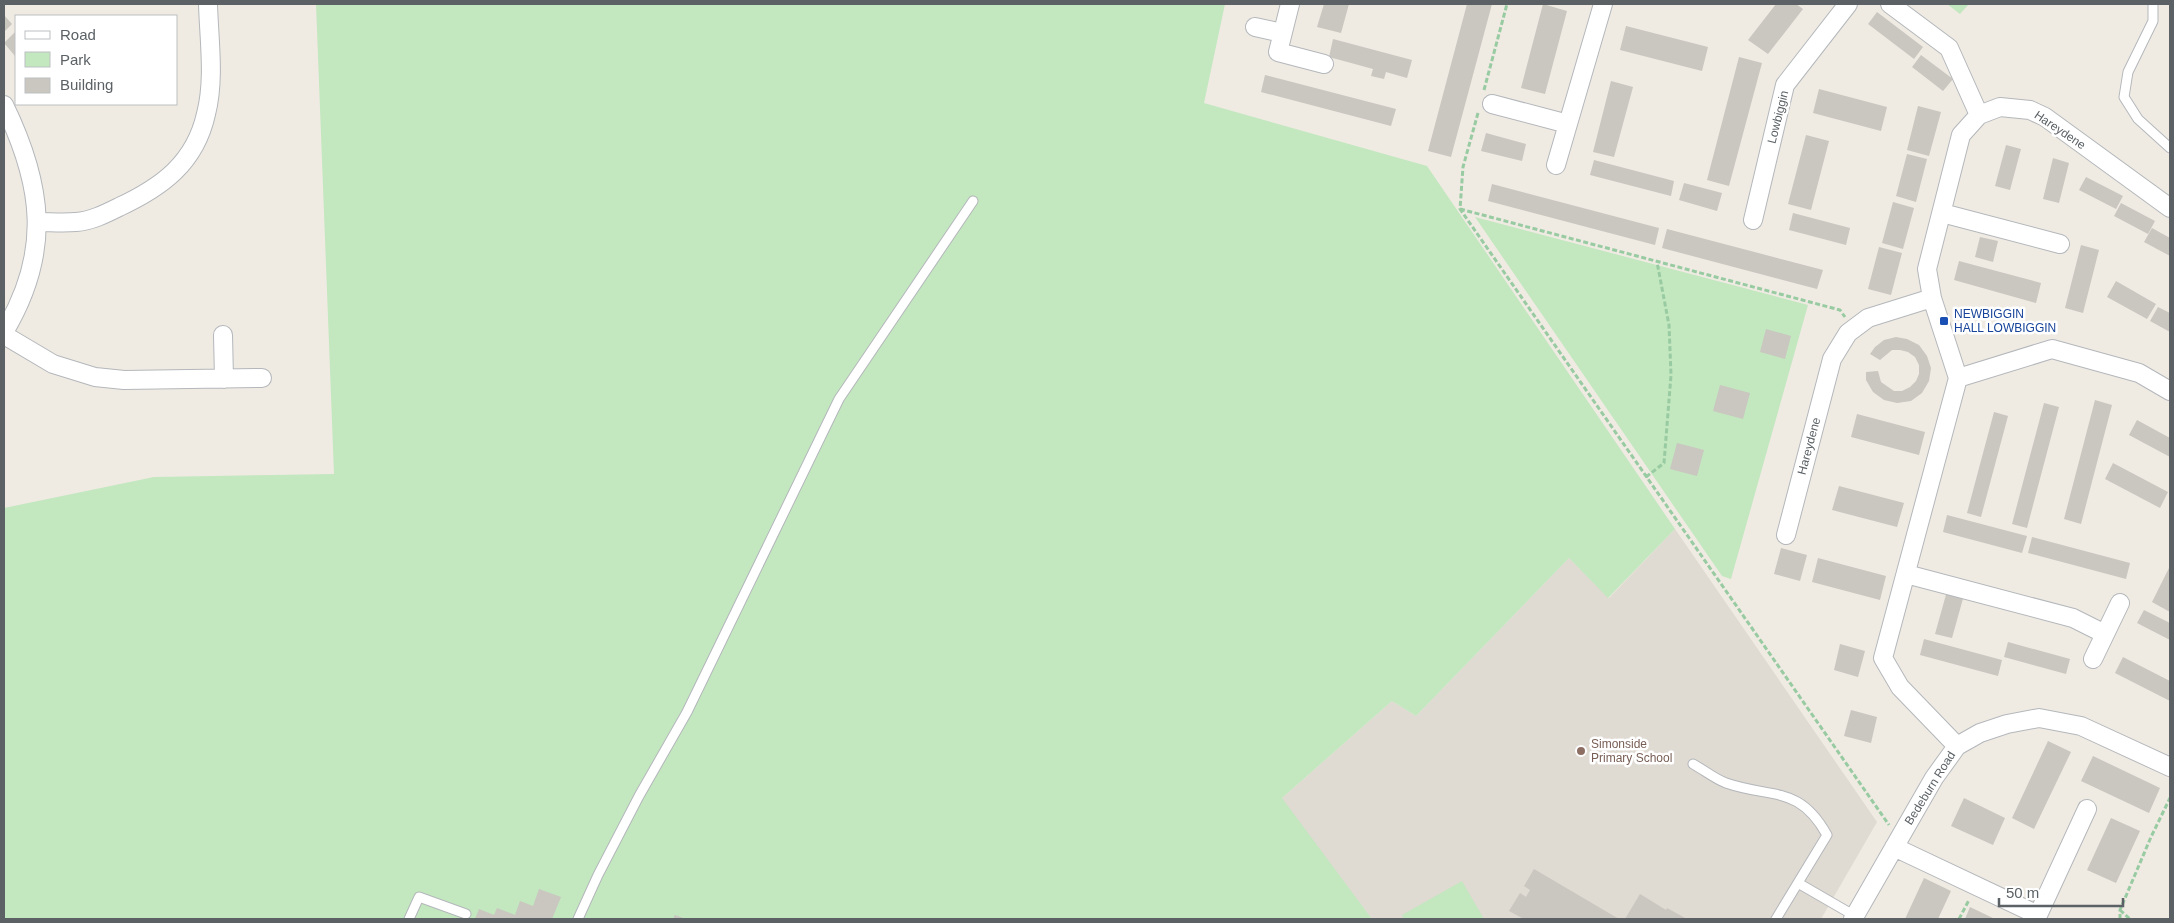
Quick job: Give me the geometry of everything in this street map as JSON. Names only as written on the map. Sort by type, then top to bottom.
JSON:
[{"type":"street","points":[[38,222],[76,222],[94,218],[141,196],[170,178],[179,167],[202,129],[209,98],[208,4]]},
{"type":"street","points":[[1290,4],[1278,52],[1324,64]]},
{"type":"street","points":[[1556,165],[1604,4]]},
{"type":"street","name":"Lowbiggin","points":[[1753,220],[1786,85],[1848,4]]},
{"type":"street","points":[[1890,4],[1949,48],[1979,115]]},
{"type":"street","points":[[1255,27],[1282,33]]},
{"type":"street","points":[[1485,103],[1568,124]]},
{"type":"street","points":[[4,105],[22,144],[29,167],[38,222],[37,244],[28,283],[4,333],[53,364],[95,377],[124,380],[262,378]]},
{"type":"street","name":"Hareydene","points":[[1958,378],[1932,298],[1927,269],[1961,135],[1979,115],[2000,107],[2030,110],[2045,117],[2170,208]]},
{"type":"street","points":[[1942,213],[2060,244]]},
{"type":"street","name":"Hareydene","points":[[1786,535],[1832,359],[1848,333],[1868,318],[1932,298]]},
{"type":"street","points":[[223,335],[224,379]]},
{"type":"street","points":[[1957,746],[1900,687],[1883,658],[1958,378],[2052,349],[2139,373],[2170,391]]},
{"type":"street","points":[[1906,574],[2073,618],[2105,634]]},
{"type":"street","points":[[2093,659],[2120,603]]},
{"type":"street","name":"Bedeburn Road","points":[[1854,918],[1934,778],[1957,746],[1980,733],[2006,724],[2039,718],[2081,726],[2170,767]]},
{"type":"street","points":[[1894,847],[2038,915],[2088,809]]},
{"type":"lane","points":[[2153,4],[2153,21],[2128,72],[2124,97],[2138,119],[2170,148]]},
{"type":"lane","points":[[578,919],[634,805],[687,712],[839,399],[973,201]]},
{"type":"lane","points":[[1693,764],[1725,782],[1794,799],[1808,808],[1827,835],[1776,919]]},
{"type":"lane","points":[[1798,883],[1854,918]]},
{"type":"lane","points":[[410,919],[419,897],[466,914]]},
{"type":"path","points":[[1508,4],[1485,103],[1463,167],[1460,209],[1825,731],[1887,824],[1903,832]]},
{"type":"path","points":[[1460,209],[1840,310],[1854,328]]},
{"type":"path","points":[[1646,476],[1664,463],[1671,375],[1668,325],[1657,262]]},
{"type":"path","points":[[2120,919],[2120,910],[2170,798]]},
{"type":"path","points":[[1959,919],[1976,886]]},
{"type":"path","points":[[2120,910],[2130,919]]},
{"type":"shaded area","name":"Simonside Primary School","points":[[1675,529],[1877,822],[1821,919],[1372,919],[1281,799],[1392,701],[1416,716],[1569,558],[1609,598]]},
{"type":"green space","points":[[316,4],[1225,4],[1204,103],[1427,166],[1675,529],[1608,598],[1569,558],[1416,716],[1392,701],[1282,798],[1372,919],[4,919],[4,508],[154,477],[334,474]]},
{"type":"green space","points":[[1947,4],[1969,4],[1960,14]]},
{"type":"green space","points":[[1475,217],[1808,305],[1731,579],[1722,576]]},
{"type":"green space","points":[[1462,881],[1484,919],[1404,919],[1402,915]]},
{"type":"building","points":[[1324,4],[1349,4],[1341,33],[1317,27]]},
{"type":"building","points":[[1467,4],[1492,4],[1451,157],[1428,151]]},
{"type":"building","points":[[1543,4],[1567,11],[1545,94],[1521,88]]},
{"type":"building","points":[[1776,4],[1796,4],[1803,9],[1768,54],[1748,40]]},
{"type":"building","points":[[1877,12],[1923,47],[1914,59],[1868,24]]},
{"type":"building","points":[[4,15],[12,24],[4,32]]},
{"type":"building","points":[[1626,26],[1708,47],[1702,71],[1620,50]]},
{"type":"building","points":[[15,32],[15,56],[4,43]]},
{"type":"building","points":[[1333,39],[1412,60],[1407,78],[1386,72],[1384,79],[1371,76],[1373,69],[1329,57]]},
{"type":"building","points":[[1921,55],[1953,79],[1943,91],[1912,67]]},
{"type":"building","points":[[1739,57],[1762,63],[1729,186],[1707,180]]},
{"type":"building","points":[[1265,75],[1396,109],[1391,126],[1261,92]]},
{"type":"building","points":[[1611,81],[1633,87],[1614,157],[1593,152]]},
{"type":"building","points":[[1819,89],[1887,107],[1881,131],[1813,113]]},
{"type":"building","points":[[1918,106],[1941,112],[1929,156],[1907,150]]},
{"type":"building","points":[[1486,133],[1526,144],[1522,161],[1481,151]]},
{"type":"building","points":[[1806,135],[1829,141],[1811,210],[1788,204]]},
{"type":"building","points":[[2006,145],[2021,149],[2010,190],[1995,186]]},
{"type":"building","points":[[1907,154],[1927,159],[1916,202],[1896,196]]},
{"type":"building","points":[[2053,158],[2069,163],[2059,203],[2043,199]]},
{"type":"building","points":[[1594,160],[1674,181],[1671,196],[1590,175]]},
{"type":"building","points":[[2086,177],[2123,196],[2116,209],[2079,190]]},
{"type":"building","points":[[1684,183],[1722,193],[1717,211],[1679,200]]},
{"type":"building","points":[[1492,184],[1659,228],[1655,245],[1488,201]]},
{"type":"building","points":[[1893,202],[1914,208],[1903,249],[1882,243]]},
{"type":"building","points":[[2121,203],[2155,221],[2148,234],[2114,216]]},
{"type":"building","points":[[1793,213],[1850,228],[1846,245],[1789,230]]},
{"type":"building","points":[[2152,228],[2170,238],[2170,256],[2144,242]]},
{"type":"building","points":[[1667,229],[1823,270],[1817,289],[1662,248]]},
{"type":"building","points":[[1980,237],[1998,241],[1993,262],[1975,257]]},
{"type":"building","points":[[2081,245],[2099,250],[2083,313],[2065,308]]},
{"type":"building","points":[[1879,247],[1902,253],[1891,295],[1868,289]]},
{"type":"building","points":[[1959,261],[2041,283],[2036,303],[1954,280]]},
{"type":"building","points":[[2116,281],[2156,304],[2147,319],[2107,297]]},
{"type":"building","points":[[2158,307],[2170,313],[2170,332],[2150,321]]},
{"type":"building","points":[[1766,329],[1791,336],[1785,359],[1760,352]]},
{"type":"building","points":[[1896,337],[1907,339],[1919,345],[1927,356],[1931,368],[1929,381],[1922,393],[1911,401],[1897,403],[1884,400],[1873,392],[1866,380],[1866,372],[1878,371],[1881,382],[1894,391],[1902,391],[1916,381],[1919,374],[1919,365],[1915,357],[1908,352],[1892,350],[1880,360],[1870,354],[1884,340]]},
{"type":"building","points":[[1720,385],[1750,393],[1743,419],[1713,411]]},
{"type":"building","points":[[2095,400],[2112,405],[2081,524],[2064,519]]},
{"type":"building","points":[[2044,403],[2059,407],[2027,528],[2012,524]]},
{"type":"building","points":[[1994,412],[2008,416],[1981,517],[1967,513]]},
{"type":"building","points":[[1857,414],[1925,432],[1919,455],[1851,437]]},
{"type":"building","points":[[2137,420],[2170,438],[2170,457],[2129,435]]},
{"type":"building","points":[[1677,443],[1704,450],[1697,476],[1670,469]]},
{"type":"building","points":[[2113,463],[2168,492],[2160,508],[2105,479]]},
{"type":"building","points":[[1839,486],[1904,503],[1897,527],[1832,510]]},
{"type":"building","points":[[1947,515],[2027,536],[2022,553],[1943,532]]},
{"type":"building","points":[[2032,537],[2130,563],[2126,579],[2028,553]]},
{"type":"building","points":[[1781,548],[1807,555],[1800,581],[1774,574]]},
{"type":"building","points":[[1818,558],[1886,576],[1880,600],[1812,582]]},
{"type":"building","points":[[2170,566],[2170,612],[2152,602]]},
{"type":"building","points":[[1947,591],[1964,595],[1952,638],[1935,634]]},
{"type":"building","points":[[2144,610],[2170,623],[2170,640],[2137,623]]},
{"type":"building","points":[[1924,639],[2002,660],[1998,676],[1920,655]]},
{"type":"building","points":[[2008,642],[2070,659],[2066,674],[2004,657]]},
{"type":"building","points":[[1840,644],[1865,651],[1858,677],[1834,670]]},
{"type":"building","points":[[2123,657],[2170,681],[2170,701],[2115,673]]},
{"type":"building","points":[[1851,710],[1877,717],[1871,743],[1844,736]]},
{"type":"building","points":[[2048,741],[2071,752],[2034,829],[2012,818]]},
{"type":"building","points":[[2093,756],[2160,788],[2149,813],[2081,781]]},
{"type":"building","points":[[1964,798],[2005,818],[1993,845],[1951,826]]},
{"type":"building","points":[[2111,818],[2140,831],[2116,883],[2087,870]]},
{"type":"building","points":[[1534,869],[1619,919],[1524,919],[1509,911],[1520,893],[1526,897],[1530,890],[1524,886]]},
{"type":"building","points":[[1924,878],[1951,891],[1938,919],[1905,919]]},
{"type":"building","points":[[539,889],[561,897],[552,919],[475,919],[479,909],[494,915],[497,908],[515,915],[520,901],[533,906]]},
{"type":"building","points":[[1640,894],[1666,910],[1667,908],[1687,919],[1625,919]]},
{"type":"building","points":[[1970,907],[1995,919],[1965,919]]},
{"type":"building","points":[[675,915],[686,919],[673,919]]},
{"type":"place","name":"NEWBIGGIN HALL LOWBIGGIN","points":[[1944,321]]},
{"type":"place","name":"Simonside Primary School","points":[[1581,751]]}]
